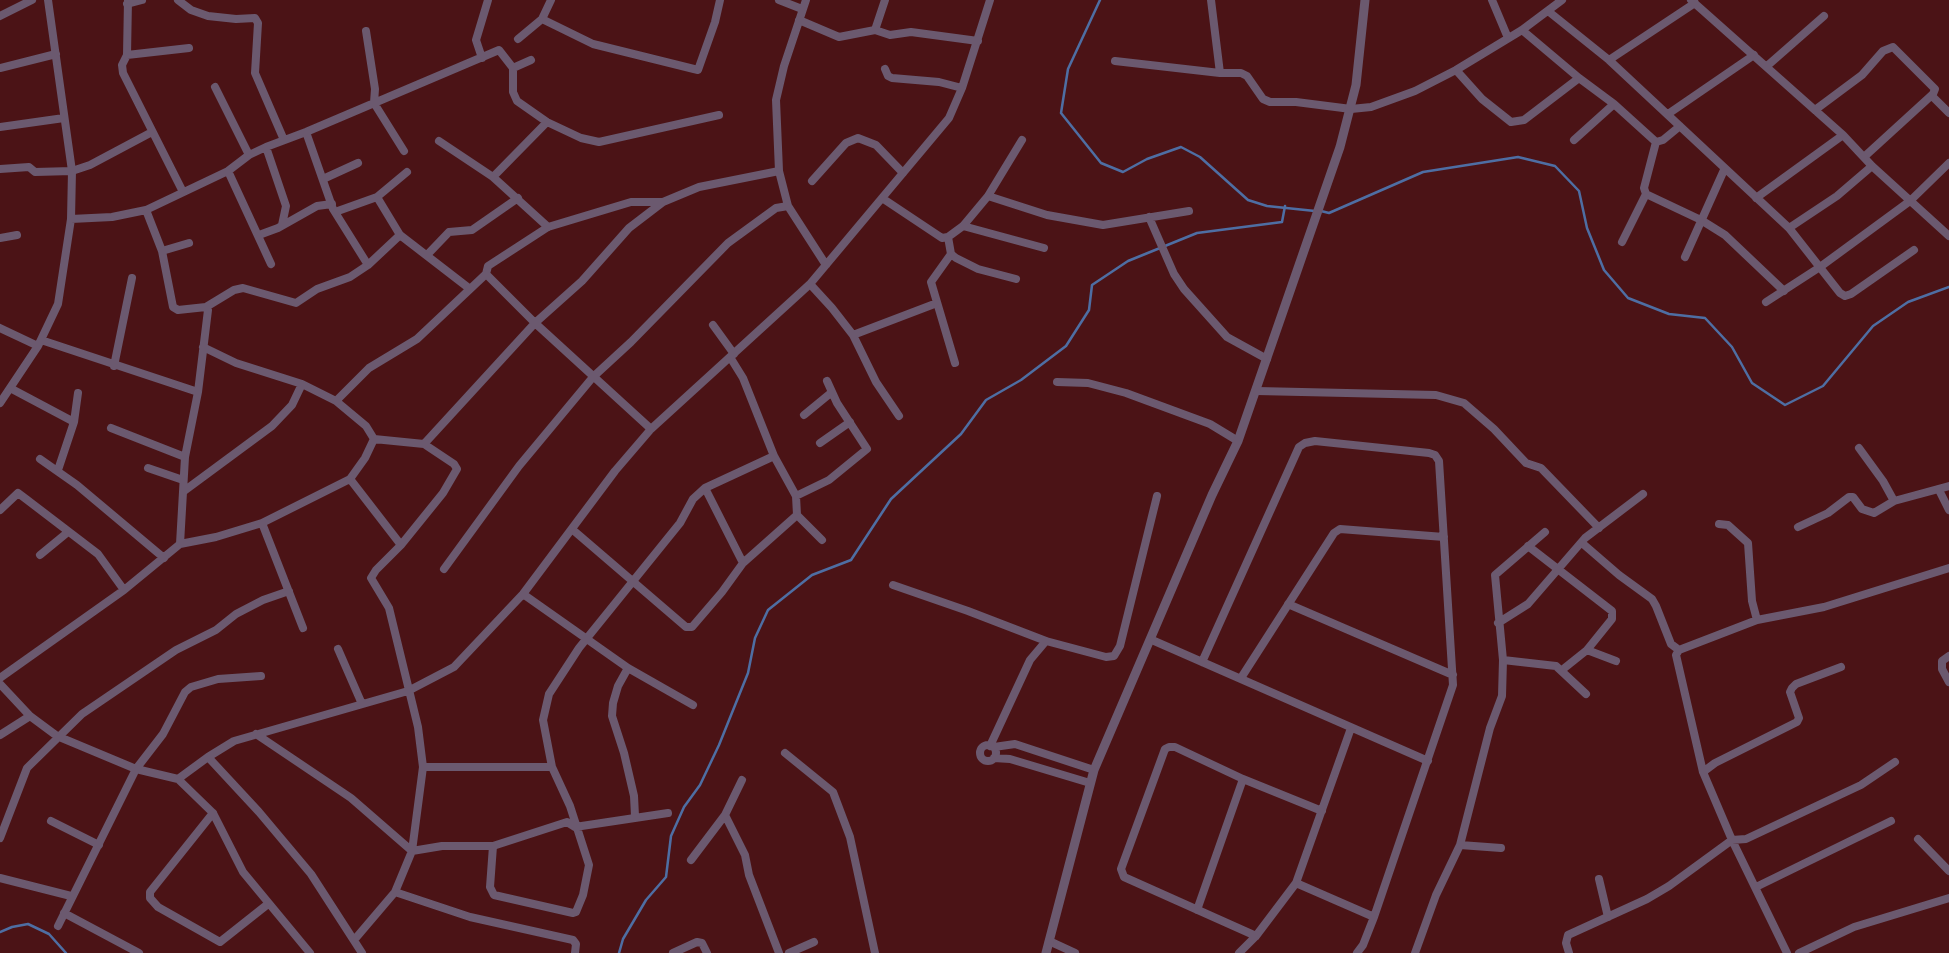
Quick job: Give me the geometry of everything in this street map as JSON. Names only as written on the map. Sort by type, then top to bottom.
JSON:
[{"type":"street","points":[[0,16],[12,8],[32,0]]},
{"type":"street","points":[[0,403],[40,343],[58,304],[71,219],[72,171],[48,0]]},
{"type":"street","points":[[142,0],[127,2],[127,54],[122,65],[123,73],[183,192]]},
{"type":"street","points":[[178,0],[190,10],[208,16],[254,18],[258,23],[255,73],[284,140]]},
{"type":"street","points":[[482,58],[476,40],[488,0]]},
{"type":"street","points":[[518,39],[542,19],[551,0]]},
{"type":"street","points":[[542,19],[594,44],[698,70],[715,22],[718,0]]},
{"type":"street","points":[[779,0],[802,9]]},
{"type":"street","points":[[806,0],[776,100],[779,171],[788,206],[826,265]]},
{"type":"street","points":[[876,30],[885,0]]},
{"type":"street","points":[[178,780],[208,757],[234,741],[408,691],[454,666],[523,594],[573,530],[615,471],[651,429],[810,284],[949,118],[962,88],[990,0]]},
{"type":"street","points":[[1211,0],[1220,73]]},
{"type":"street","points":[[1046,953],[1094,770],[1152,640],[1212,495],[1238,441],[1257,391],[1351,109],[1366,0]]},
{"type":"street","points":[[1492,0],[1508,38]]},
{"type":"street","points":[[1114,61],[1220,73],[1242,73],[1247,76],[1262,99],[1270,102],[1296,102],[1351,109],[1371,107],[1398,98],[1456,70],[1522,30],[1562,0]]},
{"type":"street","points":[[1609,60],[1693,1],[1843,135],[1872,166],[1949,236]]},
{"type":"street","points":[[1548,11],[1609,60],[1668,114],[1724,170],[1789,228],[1840,293],[1845,296],[1914,250]]},
{"type":"street","points":[[1767,66],[1824,16]]},
{"type":"street","points":[[799,20],[839,37],[876,30],[890,35],[911,32],[978,41]]},
{"type":"street","points":[[366,30],[375,89],[374,103],[404,151]]},
{"type":"street","points":[[1522,30],[1578,78],[1614,104],[1656,142]]},
{"type":"street","points":[[1815,110],[1862,75],[1888,48],[1893,47],[1935,89],[1932,97],[1864,157]]},
{"type":"street","points":[[127,54],[189,48]]},
{"type":"street","points":[[71,219],[112,217],[146,210],[228,171],[248,155],[502,50],[514,68],[513,98],[547,122],[581,138],[599,142],[718,115]]},
{"type":"street","points":[[0,68],[56,54]]},
{"type":"street","points":[[1668,114],[1754,55]]},
{"type":"street","points":[[514,68],[531,60]]},
{"type":"street","points":[[885,70],[888,76],[892,78],[938,82],[962,88]]},
{"type":"street","points":[[1456,70],[1482,99],[1511,122],[1518,123],[1578,78]]},
{"type":"street","points":[[215,86],[248,155]]},
{"type":"street","points":[[1932,97],[1949,113]]},
{"type":"street","points":[[1574,140],[1614,104]]},
{"type":"street","points":[[0,127],[64,118]]},
{"type":"street","points":[[493,177],[547,122]]},
{"type":"street","points":[[1656,142],[1663,140],[1680,126]]},
{"type":"street","points":[[0,169],[29,167],[35,172],[72,171],[90,165],[152,132]]},
{"type":"street","points":[[306,132],[334,208],[368,265]]},
{"type":"street","points":[[1756,198],[1843,135]]},
{"type":"street","points":[[812,181],[846,143],[858,138],[876,145],[903,173]]},
{"type":"street","points":[[882,198],[942,238],[948,238],[963,226],[988,196],[1022,140]]},
{"type":"street","points":[[439,141],[493,177],[548,227]]},
{"type":"street","points":[[1622,242],[1646,194],[1644,188],[1656,142]]},
{"type":"street","points":[[266,147],[277,175],[289,216]]},
{"type":"street","points":[[323,179],[358,163]]},
{"type":"street","points":[[1766,302],[1820,267],[1910,201],[1949,164]]},
{"type":"street","points":[[1789,228],[1837,196],[1872,166]]},
{"type":"street","points":[[1685,257],[1724,170]]},
{"type":"street","points":[[228,171],[272,264]]},
{"type":"street","points":[[424,444],[534,323],[582,281],[629,228],[663,202],[699,187],[779,171]]},
{"type":"street","points":[[259,235],[282,225],[289,216],[317,206],[334,208],[377,197],[407,172]]},
{"type":"street","points":[[1646,194],[1701,220],[1725,235],[1784,291]]},
{"type":"street","points":[[988,196],[1047,215],[1103,225],[1189,211]]},
{"type":"street","points":[[377,197],[400,234],[470,289]]},
{"type":"street","points":[[427,256],[449,232],[472,230],[518,198]]},
{"type":"street","points":[[336,401],[369,368],[417,339],[486,274],[488,266],[548,227],[631,202],[663,202]]},
{"type":"street","points":[[444,569],[519,466],[593,377],[631,342],[728,243],[776,208],[788,206]]},
{"type":"street","points":[[146,210],[162,251],[175,309],[206,307],[234,290],[243,288],[296,303],[317,289],[350,277],[368,265],[400,234]]},
{"type":"street","points":[[1148,217],[1174,274],[1219,330],[1236,343],[1267,359]]},
{"type":"street","points":[[963,226],[1044,248]]},
{"type":"street","points":[[0,238],[17,235]]},
{"type":"street","points":[[948,238],[951,254],[930,282],[955,363]]},
{"type":"street","points":[[162,251],[189,243]]},
{"type":"street","points":[[951,254],[978,269],[1016,279]]},
{"type":"street","points":[[486,274],[534,323],[651,429]]},
{"type":"street","points":[[114,366],[132,278]]},
{"type":"street","points":[[810,284],[853,335],[876,382],[899,416]]},
{"type":"street","points":[[853,335],[937,303]]},
{"type":"street","points":[[180,544],[185,457],[198,392],[208,310],[206,307]]},
{"type":"street","points":[[713,325],[743,378],[774,456],[796,496],[797,515],[822,540]]},
{"type":"street","points":[[0,328],[40,343],[198,392]]},
{"type":"street","points":[[203,347],[236,362],[302,384],[336,401],[366,426],[374,439]]},
{"type":"street","points":[[796,496],[829,480],[867,449],[827,381]]},
{"type":"street","points":[[1058,382],[1088,383],[1126,393],[1210,424],[1238,441]]},
{"type":"street","points":[[184,491],[272,426],[292,405],[302,384]]},
{"type":"street","points":[[10,388],[74,422]]},
{"type":"street","points":[[1257,391],[1436,395],[1464,403],[1494,429],[1526,463],[1541,468],[1599,528]]},
{"type":"street","points":[[804,415],[832,392]]},
{"type":"street","points":[[58,470],[74,422],[78,393]]},
{"type":"street","points":[[820,443],[850,422]]},
{"type":"street","points":[[112,428],[185,457]]},
{"type":"street","points":[[355,939],[395,892],[412,851],[423,767],[418,727],[389,608],[371,578],[376,570],[402,545],[443,493],[457,469],[454,464],[424,444],[374,439]]},
{"type":"street","points":[[0,678],[124,590],[180,544],[216,537],[262,523],[350,479],[365,458],[374,439]]},
{"type":"street","points":[[1202,662],[1294,454],[1305,443],[1315,441],[1435,455],[1439,461],[1453,685],[1364,945],[1356,953]]},
{"type":"street","points":[[1859,448],[1883,481],[1894,502]]},
{"type":"street","points":[[493,846],[490,887],[494,895],[573,913],[576,912],[583,895],[589,865],[575,827],[570,806],[552,766],[543,720],[549,694],[579,648],[680,523],[693,499],[705,488],[774,456]]},
{"type":"street","points":[[40,459],[58,470],[164,558]]},
{"type":"street","points":[[148,468],[183,480]]},
{"type":"street","points":[[350,479],[402,545]]},
{"type":"street","points":[[1798,528],[1828,513],[1849,496],[1853,497],[1862,509],[1869,513],[1874,513],[1894,502],[1949,486]]},
{"type":"street","points":[[705,488],[744,563]]},
{"type":"street","points":[[1939,490],[1949,510]]},
{"type":"street","points":[[0,510],[18,494],[98,554],[124,590]]},
{"type":"street","points":[[1498,623],[1528,604],[1560,571],[1582,543],[1643,494]]},
{"type":"street","points":[[893,585],[1046,641],[1106,657],[1114,656],[1120,646],[1157,496]]},
{"type":"street","points":[[573,530],[686,627],[692,628],[744,563],[797,515]]},
{"type":"street","points":[[262,523],[303,628]]},
{"type":"street","points":[[1719,524],[1728,525],[1748,543],[1752,601],[1757,620]]},
{"type":"street","points":[[1242,678],[1334,534],[1340,529],[1444,537]]},
{"type":"street","points":[[40,555],[68,532]]},
{"type":"street","points":[[1415,953],[1436,895],[1460,845],[1490,728],[1502,696],[1503,660],[1498,623],[1495,575],[1545,532]]},
{"type":"street","points":[[1582,543],[1619,575],[1652,599],[1671,644],[1679,650]]},
{"type":"street","points":[[1528,546],[1612,610],[1612,619],[1587,650],[1562,670]]},
{"type":"street","points":[[1679,650],[1757,620],[1824,607],[1949,568]]},
{"type":"street","points":[[0,838],[27,768],[57,736],[82,714],[176,650],[216,630],[236,614],[263,600],[288,591]]},
{"type":"street","points":[[523,594],[628,668],[693,705]]},
{"type":"street","points":[[1288,604],[1452,675]]},
{"type":"street","points":[[1152,640],[1242,678],[1428,762]]},
{"type":"street","points":[[994,758],[996,755],[992,746],[1030,660],[1046,641]]},
{"type":"street","points":[[338,650],[362,704]]},
{"type":"street","points":[[1587,650],[1616,661]]},
{"type":"street","points":[[1679,650],[1676,659],[1687,697],[1697,754],[1703,772],[1732,840],[1787,953]]},
{"type":"street","points":[[1949,656],[1942,661],[1942,669],[1949,682]]},
{"type":"street","points":[[1503,660],[1556,666],[1586,694]]},
{"type":"street","points":[[1703,772],[1715,763],[1797,722],[1799,718],[1790,692],[1792,688],[1796,684],[1841,667]]},
{"type":"street","points":[[628,668],[618,686],[613,703],[612,716],[624,753],[634,796],[635,816]]},
{"type":"street","points":[[58,926],[71,896],[99,845],[136,770],[163,734],[185,692],[191,687],[218,679],[261,676]]},
{"type":"street","points":[[0,684],[30,716],[57,736],[136,770],[178,780],[213,813],[243,872],[310,953]]},
{"type":"street","points":[[0,736],[30,716]]},
{"type":"street","points":[[1239,953],[1256,936],[1296,883],[1351,728]]},
{"type":"street","points":[[256,734],[351,798],[412,851]]},
{"type":"street","points":[[1090,784],[1010,759],[994,758],[987,761],[981,755],[983,748],[1015,744],[1094,770]]},
{"type":"street","points":[[1256,936],[1124,877],[1120,869],[1165,749],[1175,747],[1243,779],[1322,811]]},
{"type":"street","points":[[785,753],[833,792],[850,837],[875,953]]},
{"type":"street","points":[[208,757],[259,812],[311,874],[355,939],[362,953]]},
{"type":"street","points":[[1569,953],[1566,942],[1568,935],[1669,886],[1732,840],[1746,839],[1861,785],[1895,762]]},
{"type":"street","points":[[423,767],[552,766]]},
{"type":"street","points":[[1197,910],[1243,779]]},
{"type":"street","points":[[692,860],[725,815],[742,780]]},
{"type":"street","points":[[213,813],[150,892],[150,898],[158,906],[220,942],[268,904]]},
{"type":"street","points":[[412,851],[442,846],[493,846],[567,822],[575,827],[635,816],[668,813]]},
{"type":"street","points":[[725,815],[745,855],[750,874],[779,953]]},
{"type":"street","points":[[51,821],[99,845]]},
{"type":"street","points":[[1756,888],[1891,821]]},
{"type":"street","points":[[1918,839],[1949,871]]},
{"type":"street","points":[[1460,845],[1501,848]]},
{"type":"street","points":[[0,878],[71,896]]},
{"type":"street","points":[[1599,878],[1608,917]]},
{"type":"street","points":[[1296,883],[1374,917]]},
{"type":"street","points":[[395,892],[470,917],[573,940],[576,944],[575,953]]},
{"type":"street","points":[[1799,953],[1848,929],[1949,898]]},
{"type":"street","points":[[64,914],[139,953]]},
{"type":"street","points":[[1049,941],[1075,953]]},
{"type":"street","points":[[673,953],[697,942],[702,943],[707,953]]},
{"type":"street","points":[[789,953],[814,942]]},
{"type":"waterway","points":[[1100,0],[1068,69],[1061,113],[1101,163],[1123,172],[1147,159],[1181,147],[1200,157],[1248,200],[1267,206],[1315,211]]},
{"type":"waterway","points":[[1321,211],[1329,213],[1423,172],[1518,157],[1555,166],[1579,191],[1587,228],[1604,270],[1628,298],[1669,314],[1705,318],[1732,347],[1752,383],[1785,405],[1823,386],[1873,326],[1908,302],[1949,287]]},
{"type":"waterway","points":[[619,953],[623,939],[646,900],[666,877],[671,836],[684,807],[700,785],[719,745],[748,673],[755,638],[768,610],[812,575],[851,560],[891,499],[961,434],[986,400],[1021,380],[1066,346],[1089,310],[1092,285],[1128,261],[1197,233],[1282,222],[1285,206]]},
{"type":"waterway","points":[[0,932],[12,927],[28,924],[49,934],[66,953]]}]
